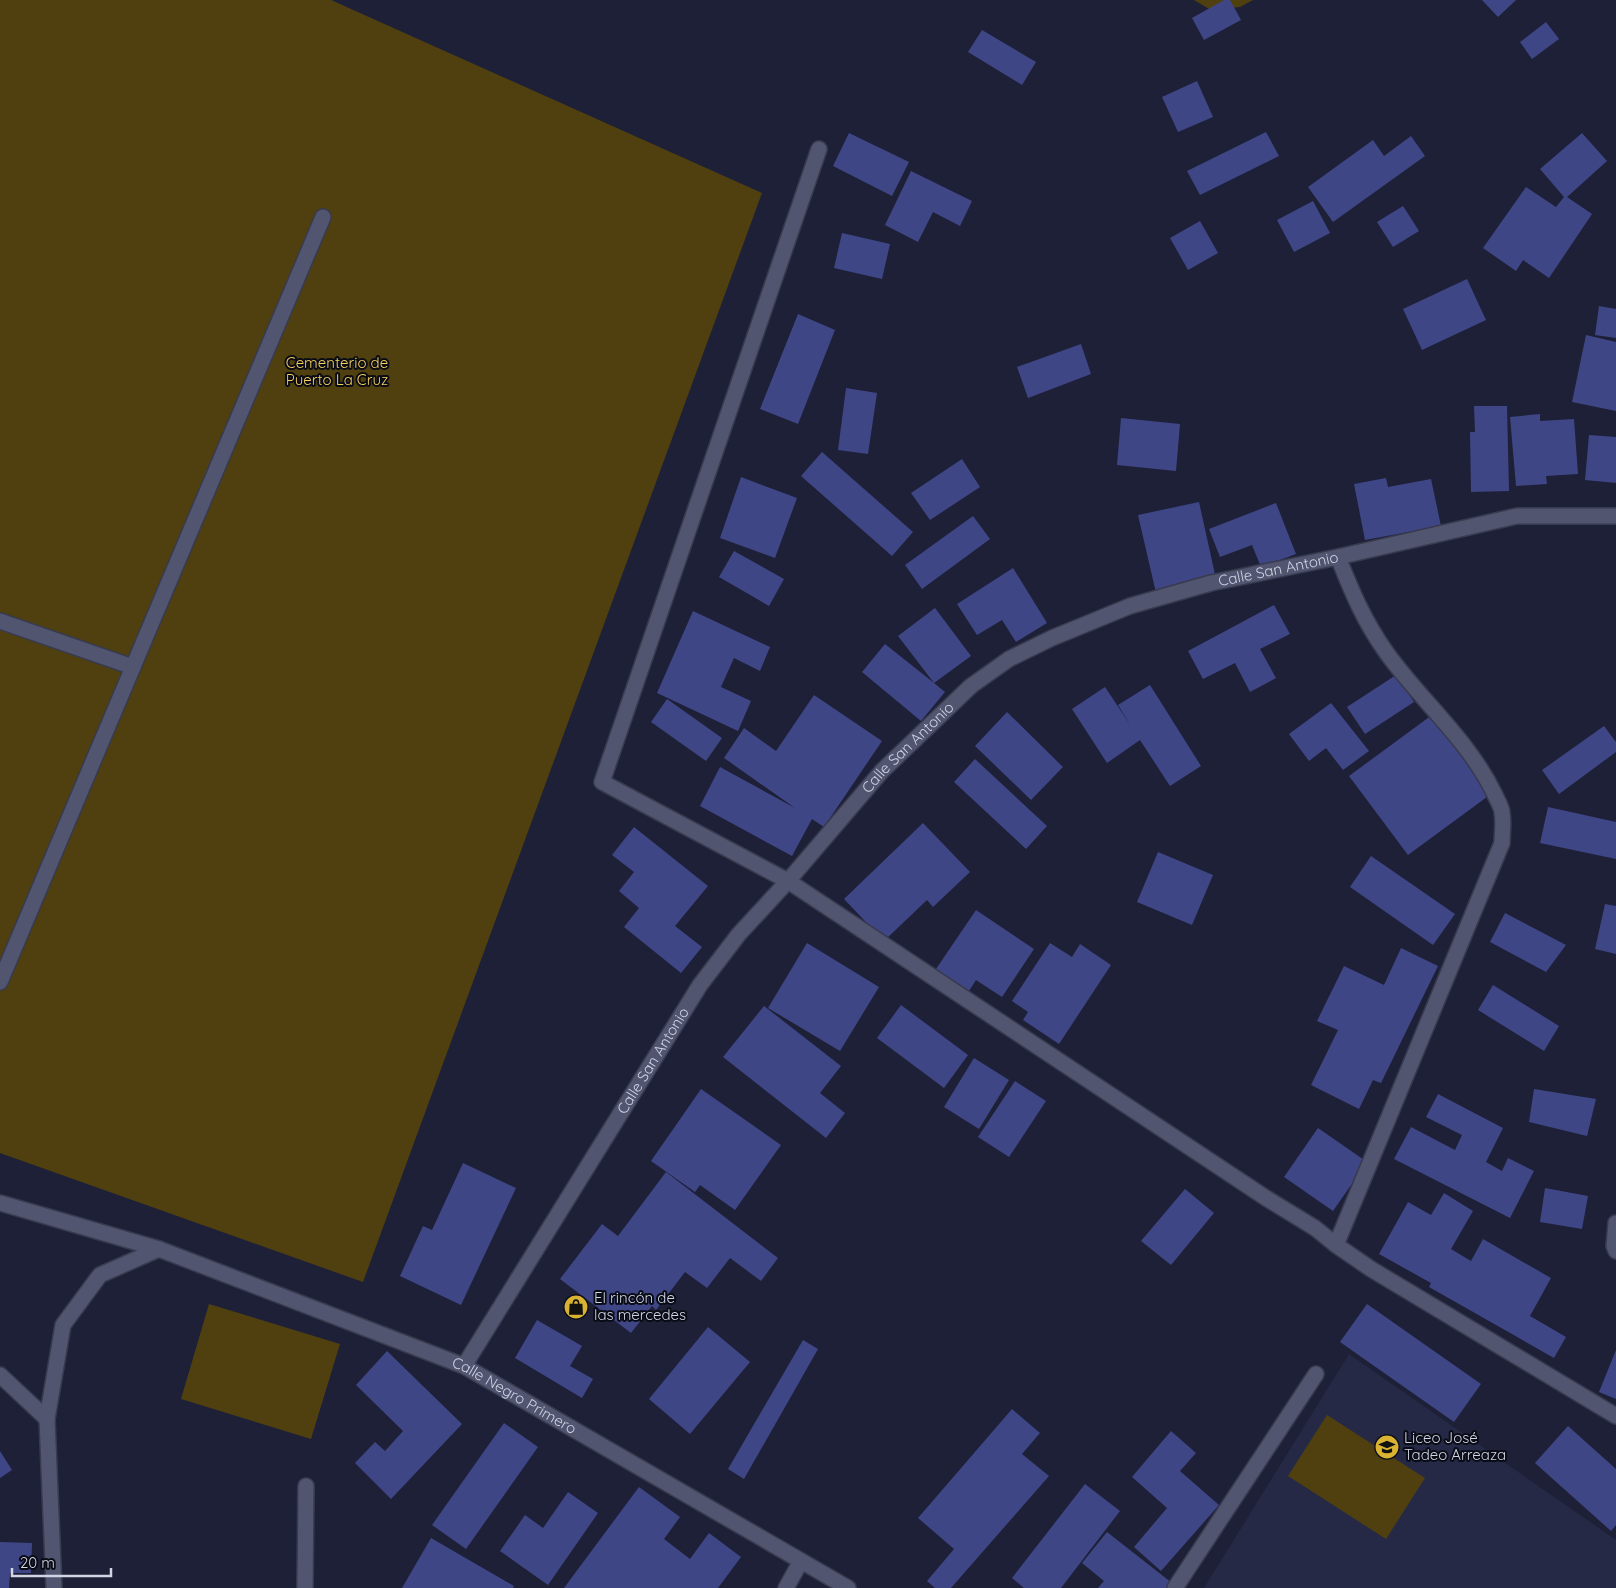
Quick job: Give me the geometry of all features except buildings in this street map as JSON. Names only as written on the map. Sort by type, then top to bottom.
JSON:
[{"type":"street","points":[[819,149],[602,782],[788,881],[1266,1198],[1316,1228],[1336,1245],[1371,1269],[1616,1416]]},
{"type":"street","points":[[0,982],[323,217]]},
{"type":"street","name":"Calle San Antonio","points":[[464,1366],[700,984],[739,934],[788,881],[882,771],[971,686],[1009,659],[1052,638],[1130,606],[1211,583],[1338,557],[1517,516],[1616,516]]},
{"type":"street","points":[[1336,1245],[1502,843],[1502,811],[1489,782],[1466,749],[1414,689],[1386,652],[1362,615],[1338,557]]},
{"type":"street","points":[[0,621],[133,667]]},
{"type":"street","name":"Calle Negro Primero","points":[[0,1204],[159,1249],[464,1366],[848,1588]]},
{"type":"street","points":[[1616,1223],[1614,1246],[1616,1251]]},
{"type":"street","points":[[54,1588],[47,1419],[63,1325],[100,1275],[159,1249]]},
{"type":"street","points":[[1175,1588],[1316,1374]]},
{"type":"street","points":[[0,1375],[47,1419]]},
{"type":"street","points":[[306,1486],[306,1588]]},
{"type":"street","points":[[786,1588],[801,1560]]},
{"type":"shaded area","name":"Liceo José Tadeo Arreaza","points":[[1349,1354],[1616,1540],[1616,1588],[1204,1588]]},
{"type":"green space","name":"Cementerio de Puerto La Cruz","points":[[0,0],[331,0],[762,193],[363,1282],[0,1153]]},
{"type":"green space","points":[[1194,0],[1253,0],[1240,7],[1211,10]]},
{"type":"green space","points":[[209,1304],[340,1344],[311,1439],[181,1399]]},
{"type":"green space","points":[[1327,1415],[1425,1478],[1386,1539],[1288,1476]]},
{"type":"place","name":"El rincón de las mercedes","points":[[576,1307]]},
{"type":"place","name":"Liceo José Tadeo Arreaza","points":[[1387,1447]]}]
